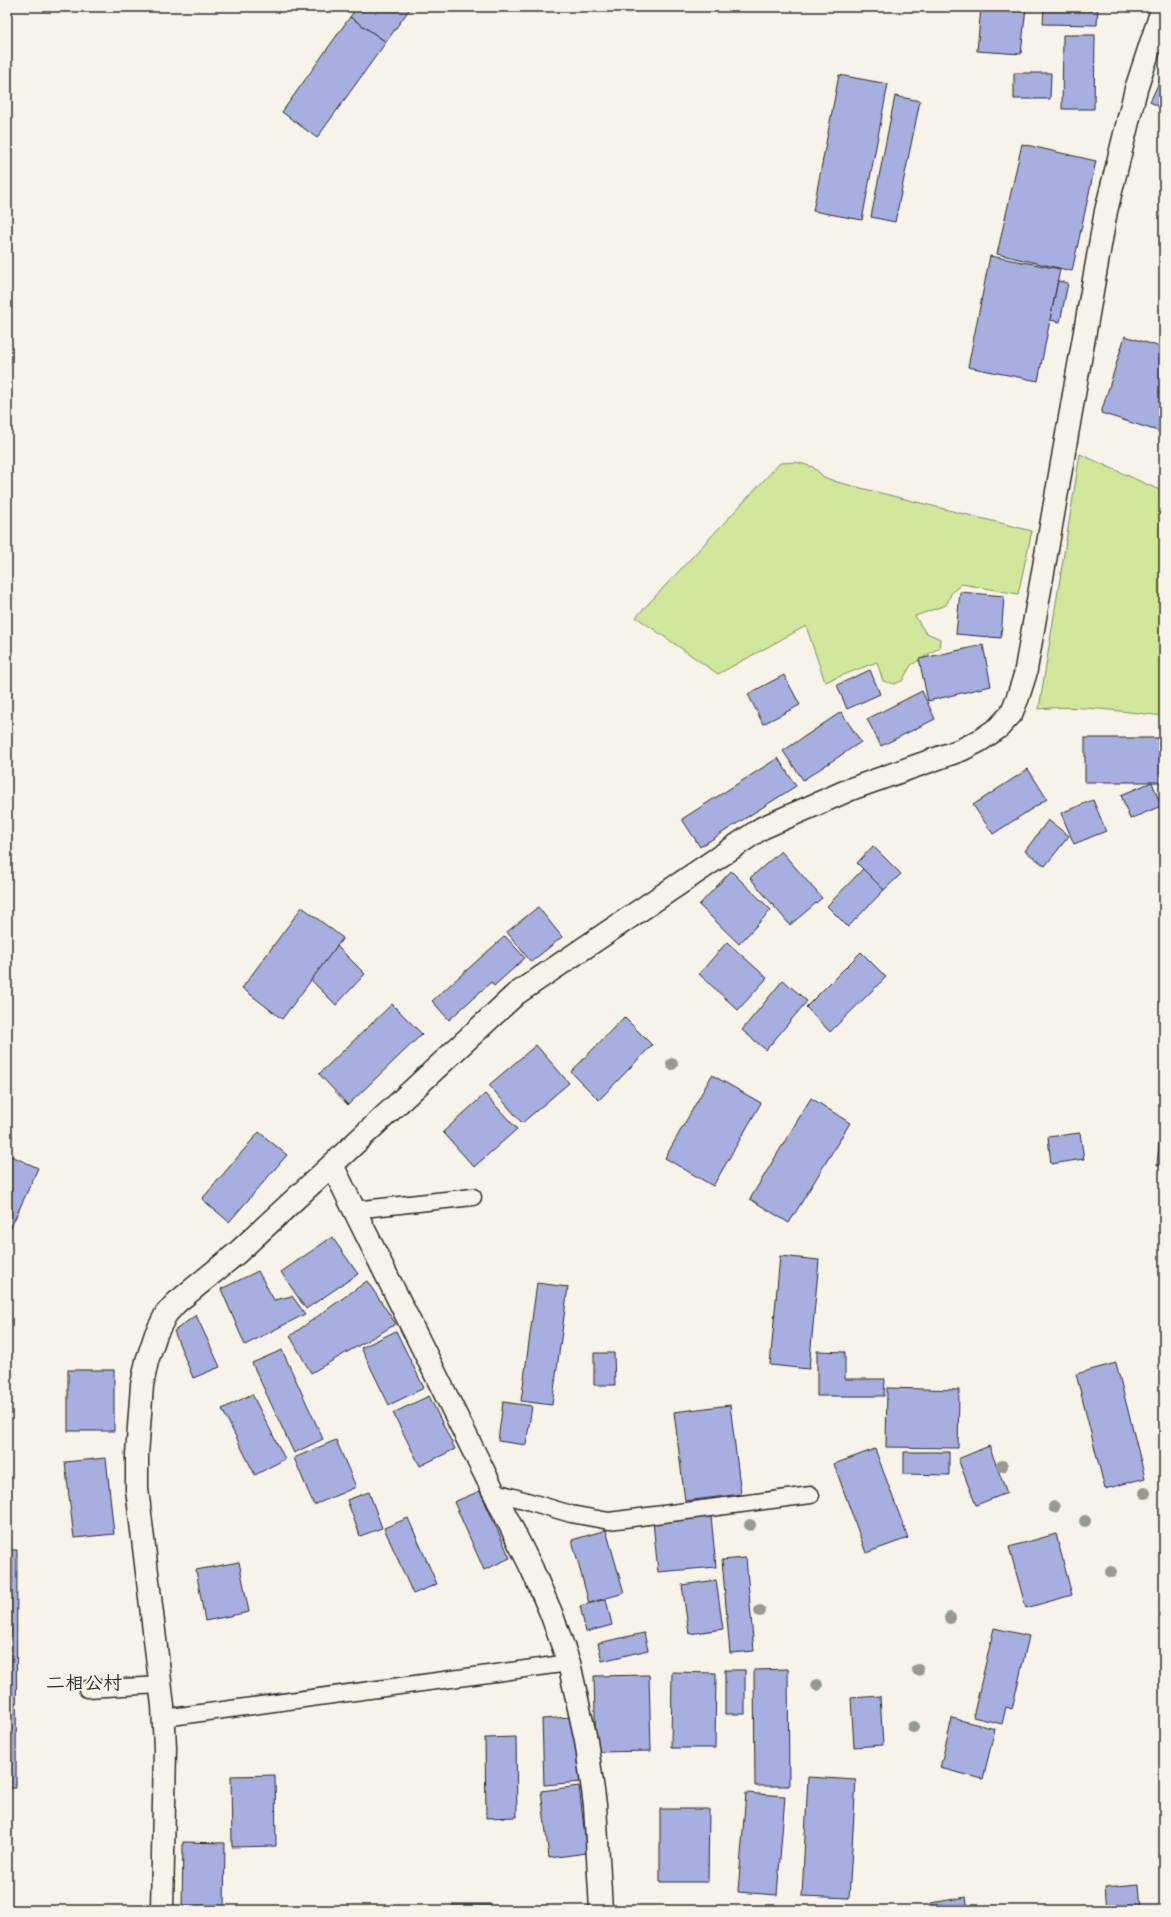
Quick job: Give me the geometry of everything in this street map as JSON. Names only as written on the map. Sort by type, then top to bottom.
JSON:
[{"type":"street","points":[[162,1910],[165,1748],[164,1718],[137,1490],[137,1455],[142,1385],[147,1360],[163,1321],[176,1303],[237,1254],[516,994],[762,828],[851,789],[961,750],[998,728],[1011,714],[1025,675],[1106,211],[1136,89],[1163,7]]},
{"type":"street","points":[[332,1165],[532,1569],[551,1613],[569,1663],[586,1740],[600,1871],[601,1910]]},
{"type":"lane","points":[[354,1210],[473,1198]]},
{"type":"lane","points":[[493,1491],[571,1514],[609,1521],[811,1496]]},
{"type":"lane","points":[[164,1718],[569,1663]]},
{"type":"lane","points":[[86,1688],[161,1685]]},
{"type":"green space","points":[[1080,454],[1164,492],[1164,716],[1069,707],[1039,709]]},
{"type":"green space","points":[[796,462],[813,467],[824,477],[837,482],[1032,531],[1018,594],[962,584],[952,592],[946,605],[915,616],[925,632],[940,639],[939,648],[911,665],[902,681],[894,684],[883,681],[877,662],[825,682],[806,626],[718,674],[636,617],[780,463]]},
{"type":"building","points":[[357,7],[411,7],[386,42],[350,17]]},
{"type":"building","points":[[981,7],[1026,7],[1021,54],[977,51]]},
{"type":"building","points":[[1044,7],[1098,7],[1097,25],[1043,24]]},
{"type":"building","points":[[350,17],[386,42],[317,138],[282,112]]},
{"type":"building","points":[[1063,35],[1095,35],[1094,109],[1062,109]]},
{"type":"building","points":[[1164,71],[1164,109],[1150,102]]},
{"type":"building","points":[[1014,73],[1051,73],[1050,99],[1014,99]]},
{"type":"building","points":[[839,75],[888,84],[862,220],[813,211]]},
{"type":"building","points":[[895,96],[920,101],[895,222],[871,217]]},
{"type":"building","points":[[1022,144],[1096,161],[1072,271],[997,254]]},
{"type":"building","points":[[990,256],[1060,269],[1038,381],[968,367]]},
{"type":"building","points":[[1058,281],[1068,283],[1060,322],[1050,320]]},
{"type":"building","points":[[1125,336],[1164,348],[1164,433],[1101,413]]},
{"type":"building","points":[[960,592],[1004,596],[1001,638],[956,634]]},
{"type":"building","points":[[983,645],[991,686],[928,701],[919,659]]},
{"type":"building","points":[[870,670],[880,694],[847,709],[837,685]]},
{"type":"building","points":[[784,675],[800,705],[763,724],[748,694]]},
{"type":"building","points":[[922,691],[935,719],[881,746],[867,719]]},
{"type":"building","points":[[841,712],[861,742],[803,780],[783,751]]},
{"type":"building","points":[[1085,738],[1164,738],[1164,782],[1085,782]]},
{"type":"building","points":[[778,758],[796,786],[700,847],[682,819]]},
{"type":"building","points":[[1028,769],[1047,799],[993,834],[973,805]]},
{"type":"building","points":[[1152,782],[1161,806],[1130,819],[1121,795]]},
{"type":"building","points":[[1093,800],[1106,831],[1074,844],[1061,813]]},
{"type":"building","points":[[1048,820],[1069,836],[1045,866],[1025,851]]},
{"type":"building","points":[[873,846],[901,874],[884,890],[857,863]]},
{"type":"building","points":[[781,851],[822,898],[790,925],[750,878]]},
{"type":"building","points":[[863,869],[884,890],[848,927],[827,906]]},
{"type":"building","points":[[731,871],[771,910],[739,944],[699,905]]},
{"type":"building","points":[[302,907],[343,938],[282,1019],[242,988]]},
{"type":"building","points":[[538,907],[562,937],[531,962],[507,932]]},
{"type":"building","points":[[505,936],[525,958],[494,986],[491,982],[449,1020],[432,1001]]},
{"type":"building","points":[[727,942],[767,978],[738,1010],[699,974]]},
{"type":"building","points":[[337,946],[365,974],[336,1005],[311,980]]},
{"type":"building","points":[[861,952],[886,977],[830,1032],[806,1007]]},
{"type":"building","points":[[783,980],[807,1001],[766,1050],[742,1030]]},
{"type":"building","points":[[392,1004],[422,1034],[348,1105],[319,1074]]},
{"type":"building","points":[[624,1017],[652,1045],[599,1100],[571,1072]]},
{"type":"building","points":[[536,1045],[569,1083],[522,1123],[489,1085]]},
{"type":"building","points":[[712,1075],[761,1103],[713,1186],[665,1158]]},
{"type":"building","points":[[1164,1089],[1164,1166],[1157,1165]]},
{"type":"building","points":[[485,1094],[517,1129],[474,1167],[443,1132]]},
{"type":"building","points":[[811,1098],[850,1123],[789,1223],[750,1199]]},
{"type":"building","points":[[259,1132],[287,1155],[229,1222],[202,1199]]},
{"type":"building","points":[[1080,1133],[1084,1159],[1051,1164],[1048,1137]]},
{"type":"building","points":[[7,1154],[38,1168],[7,1236]]},
{"type":"building","points":[[332,1237],[358,1274],[306,1309],[281,1272]]},
{"type":"building","points":[[780,1256],[819,1260],[809,1369],[770,1365]]},
{"type":"building","points":[[258,1271],[274,1300],[292,1296],[305,1314],[245,1345],[221,1289]]},
{"type":"building","points":[[367,1281],[396,1324],[311,1373],[290,1336]]},
{"type":"building","points":[[537,1283],[568,1287],[552,1405],[521,1401]]},
{"type":"building","points":[[196,1315],[220,1367],[193,1378],[174,1331]]},
{"type":"building","points":[[396,1331],[424,1388],[389,1405],[361,1348]]},
{"type":"building","points":[[282,1350],[323,1439],[294,1453],[252,1363]]},
{"type":"building","points":[[817,1351],[845,1352],[845,1379],[885,1379],[884,1396],[817,1396]]},
{"type":"building","points":[[594,1353],[614,1353],[615,1385],[594,1385]]},
{"type":"building","points":[[1116,1363],[1145,1478],[1105,1489],[1076,1374]]},
{"type":"building","points":[[68,1370],[114,1370],[114,1431],[68,1431]]},
{"type":"building","points":[[887,1388],[959,1390],[958,1448],[886,1447]]},
{"type":"building","points":[[252,1394],[285,1459],[255,1475],[222,1409]]},
{"type":"building","points":[[429,1396],[455,1449],[420,1466],[393,1413]]},
{"type":"building","points":[[503,1402],[532,1406],[526,1445],[498,1441]]},
{"type":"building","points":[[730,1405],[741,1494],[685,1501],[674,1412]]},
{"type":"building","points":[[336,1440],[356,1487],[314,1505],[294,1458]]},
{"type":"building","points":[[989,1446],[1007,1493],[976,1505],[958,1459]]},
{"type":"building","points":[[875,1449],[908,1538],[866,1553],[834,1464]]},
{"type":"building","points":[[904,1452],[949,1452],[949,1475],[904,1474]]},
{"type":"building","points":[[106,1458],[114,1534],[74,1538],[65,1462]]},
{"type":"building","points":[[480,1491],[510,1558],[484,1570],[454,1502]]},
{"type":"building","points":[[369,1492],[382,1528],[360,1536],[347,1500]]},
{"type":"building","points":[[711,1516],[716,1567],[658,1572],[653,1522]]},
{"type":"building","points":[[408,1518],[437,1584],[413,1594],[384,1528]]},
{"type":"building","points":[[606,1530],[624,1593],[589,1603],[572,1540]]},
{"type":"building","points":[[1056,1534],[1072,1595],[1026,1608],[1009,1547]]},
{"type":"building","points":[[7,1550],[17,1550],[16,1788],[7,1788]]},
{"type":"building","points":[[746,1558],[754,1651],[730,1653],[722,1560]]},
{"type":"building","points":[[239,1562],[249,1612],[205,1621],[196,1570]]},
{"type":"building","points":[[716,1580],[723,1629],[689,1634],[682,1585]]},
{"type":"building","points":[[606,1599],[612,1625],[586,1632],[580,1606]]},
{"type":"building","points":[[994,1628],[1029,1636],[1012,1709],[1006,1707],[1002,1724],[973,1717]]},
{"type":"building","points":[[644,1633],[648,1650],[602,1661],[598,1643]]},
{"type":"building","points":[[788,1669],[789,1786],[755,1786],[754,1670]]},
{"type":"building","points":[[725,1670],[745,1670],[745,1714],[725,1714]]},
{"type":"building","points":[[672,1672],[716,1673],[715,1748],[671,1748]]},
{"type":"building","points":[[649,1675],[651,1751],[596,1752],[594,1676]]},
{"type":"building","points":[[880,1696],[883,1745],[854,1747],[851,1698]]},
{"type":"building","points":[[571,1717],[581,1782],[544,1785],[542,1719]]},
{"type":"building","points":[[952,1718],[995,1729],[983,1779],[940,1768]]},
{"type":"building","points":[[516,1737],[517,1817],[486,1818],[485,1738]]},
{"type":"building","points":[[275,1775],[276,1846],[232,1847],[231,1776]]},
{"type":"building","points":[[808,1777],[856,1780],[849,1898],[802,1896]]},
{"type":"building","points":[[579,1786],[587,1853],[549,1858],[541,1791]]},
{"type":"building","points":[[746,1793],[785,1796],[777,1895],[738,1892]]},
{"type":"building","points":[[660,1809],[709,1809],[708,1882],[660,1882]]},
{"type":"building","points":[[183,1842],[225,1843],[224,1910],[182,1910]]},
{"type":"building","points":[[1138,1884],[1140,1910],[1107,1910],[1105,1887]]},
{"type":"building","points":[[966,1897],[968,1910],[932,1910],[931,1903]]},
{"type":"building","points":[[453,1904],[490,1904],[490,1910],[453,1910]]},
{"type":"district","name":"二相公村","points":[[84,1682]]}]
